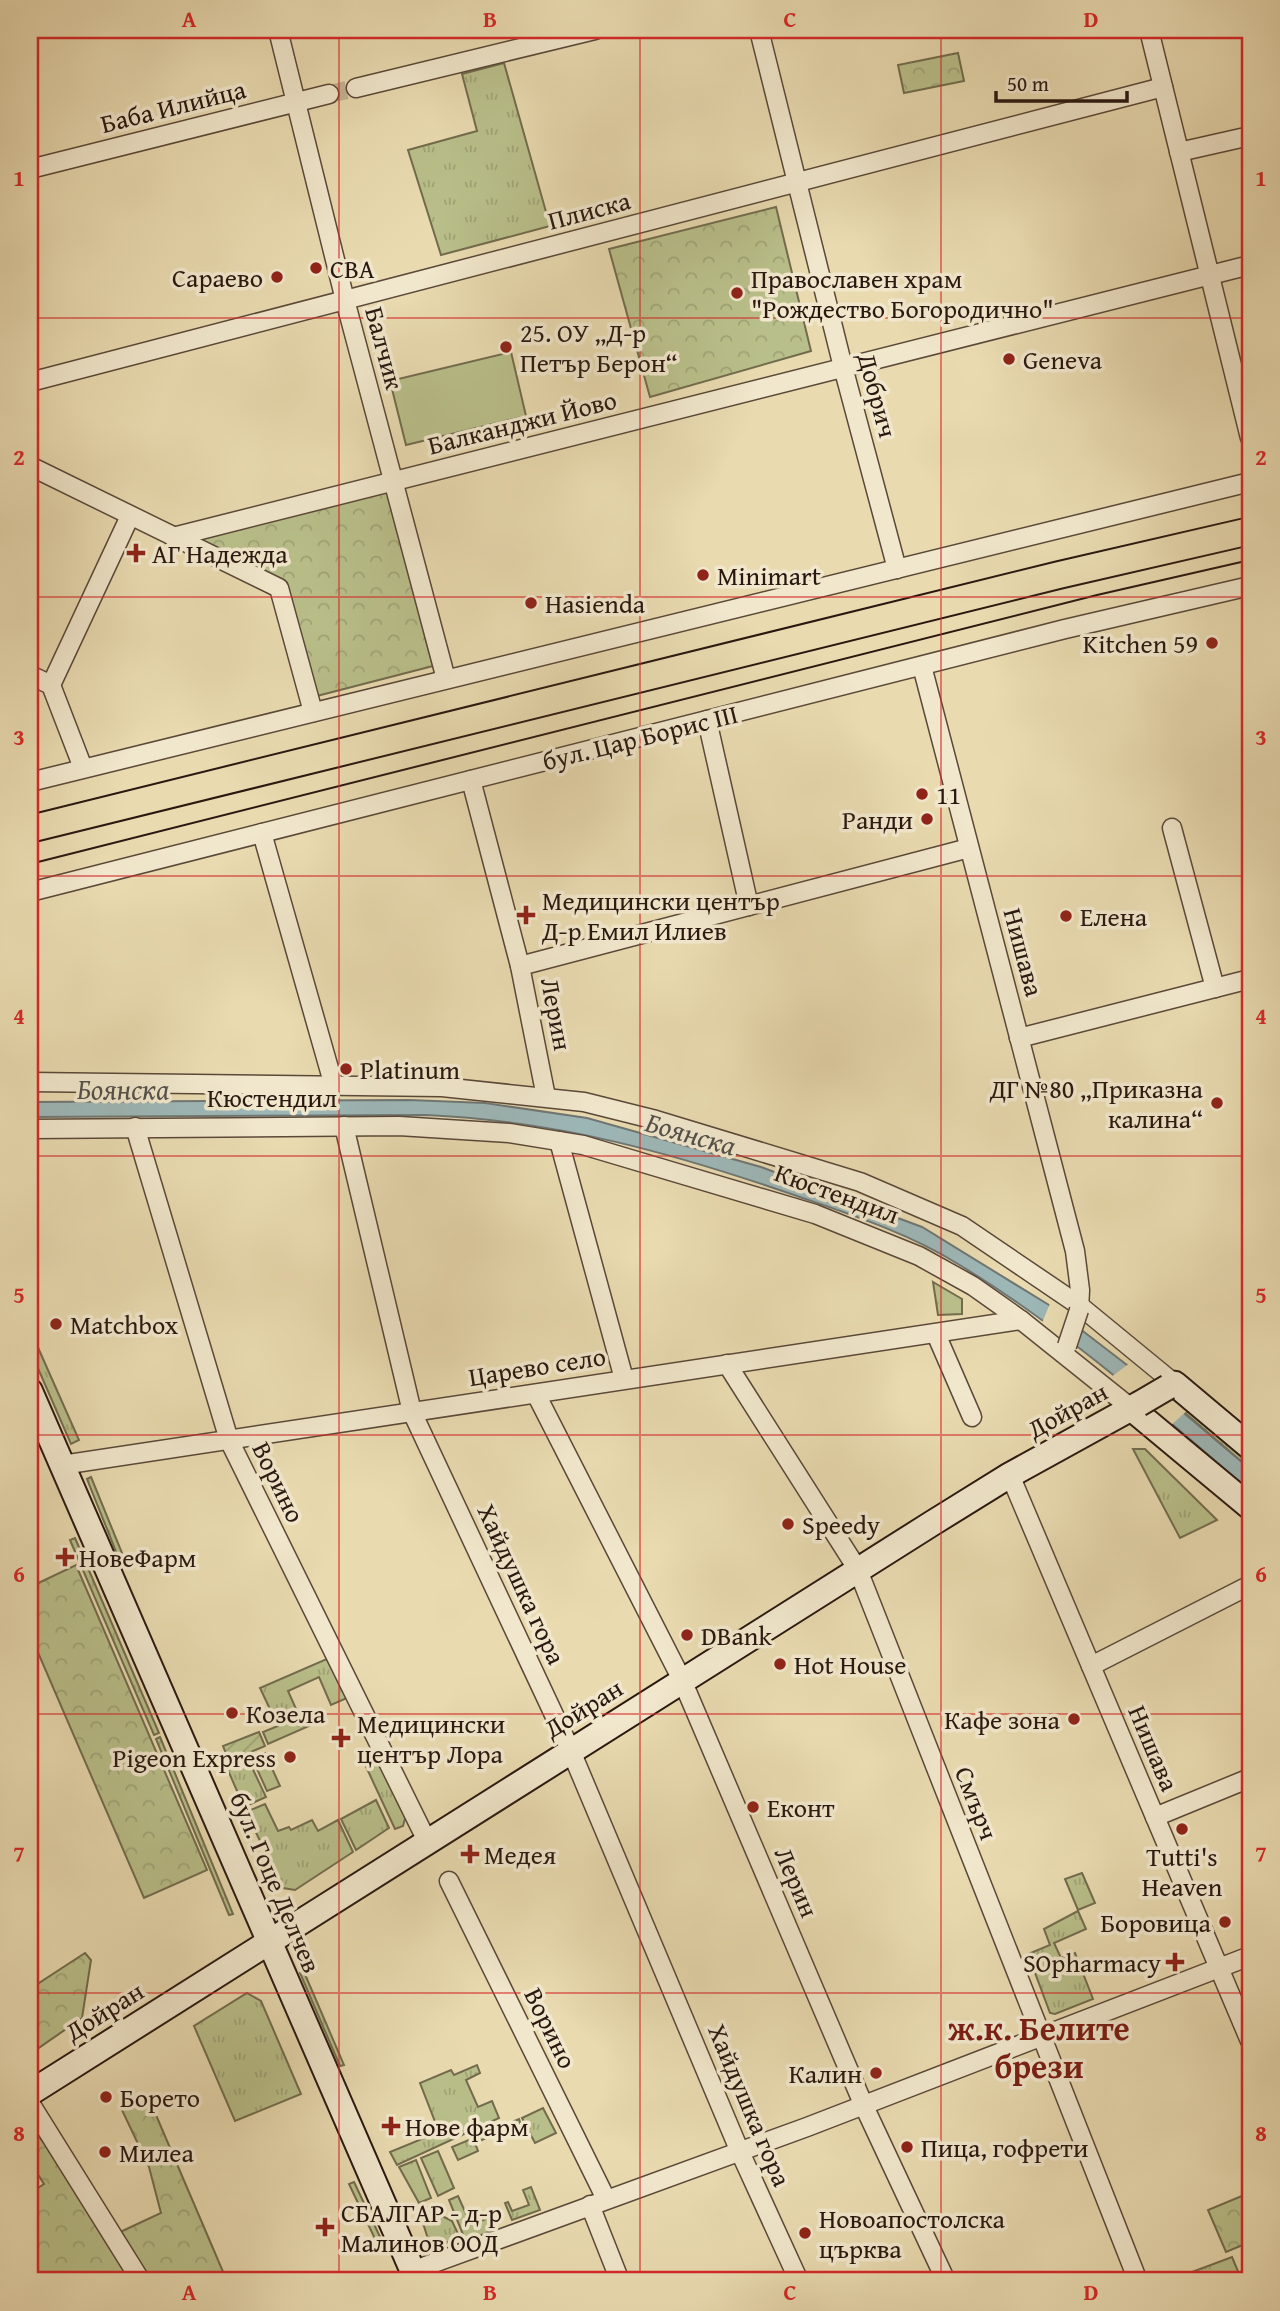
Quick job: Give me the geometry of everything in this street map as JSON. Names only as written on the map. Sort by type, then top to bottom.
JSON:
[{"type":"main road","points":[[30,830],[1045,579],[1250,531]]},
{"type":"street","name":"Балчик","points":[[278,30],[345,300],[446,679]]},
{"type":"street","points":[[356,88],[595,30]]},
{"type":"street","name":"Добрич","points":[[759,30],[843,368],[897,569]]},
{"type":"street","points":[[1149,30],[1250,438]]},
{"type":"street","name":"Плиска","points":[[30,382],[1163,87]]},
{"type":"street","name":"Баба Илийца","points":[[31,167],[330,94]]},
{"type":"street","points":[[1179,152],[1250,136]]},
{"type":"street","name":"Балканджи Йово","points":[[173,537],[1250,265]]},
{"type":"street","points":[[30,466],[279,588],[313,712]]},
{"type":"street","points":[[30,782],[1250,482]]},
{"type":"street","points":[[51,685],[130,516]]},
{"type":"street","name":"бул. Цар Борис III","points":[[30,892],[922,666],[1250,586]]},
{"type":"street","name":"Нишава","points":[[922,666],[1075,1251],[1079,1308],[1065,1350]]},
{"type":"street","points":[[30,675],[51,685],[61,703],[83,768]]},
{"type":"street","points":[[707,720],[750,906]]},
{"type":"street","name":"Лерин","points":[[471,780],[520,966],[546,1097]]},
{"type":"street","points":[[1172,828],[1215,988]]},
{"type":"street","points":[[262,833],[334,1086]]},
{"type":"street","points":[[520,966],[969,848]]},
{"type":"street","points":[[1019,1038],[1250,979]]},
{"type":"street","name":"Кюстендил","points":[[30,1082],[442,1087],[546,1097],[656,1120],[860,1182],[962,1226],[1043,1280],[1171,1386],[1250,1447]]},
{"type":"street","name":"Кюстендил","points":[[30,1129],[344,1126],[453,1128],[596,1148],[742,1190],[871,1234],[946,1270],[1065,1350],[1135,1406],[1250,1507]]},
{"type":"street","name":"Хайдушка гора","points":[[344,1126],[412,1412],[571,1751],[740,2152],[799,2281]]},
{"type":"street","name":"Ворино","points":[[135,1127],[229,1440],[427,1841]]},
{"type":"street","points":[[559,1141],[624,1379]]},
{"type":"street","points":[[1043,1280],[1063,1276],[1071,1265],[1075,1251]]},
{"type":"street","name":"Царево село","points":[[62,1465],[1021,1320]]},
{"type":"street","points":[[936,1334],[972,1417]]},
{"type":"street","name":"Смърч","points":[[727,1364],[858,1570],[1138,2281]]},
{"type":"street","name":"Дойран","points":[[30,2093],[1010,1475],[1171,1386]]},
{"type":"street","name":"бул. Гоце Делчев","points":[[30,1391],[415,2276]]},
{"type":"street","name":"Лерин","points":[[536,1394],[682,1681],[864,2106],[946,2281]]},
{"type":"street","name":"Нишава","points":[[1010,1475],[1250,2040]]},
{"type":"street","points":[[1091,1667],[1250,1585]]},
{"type":"street","points":[[1155,1816],[1250,1778]]},
{"type":"street","name":"Ворино","points":[[449,1881],[598,2202],[620,2281]]},
{"type":"street","points":[[415,2276],[598,2202],[864,2106],[1250,1956]]},
{"type":"street","points":[[30,2103],[141,2281]]},
{"type":"green space","points":[[958,53],[964,81],[904,93],[898,65]]},
{"type":"green space","points":[[504,63],[550,226],[441,255],[408,150],[477,131],[462,74]]},
{"type":"green space","points":[[776,207],[811,351],[650,397],[609,249]]},
{"type":"green space","points":[[511,352],[526,416],[406,445],[390,381]]},
{"type":"green space","points":[[387,490],[433,666],[313,697],[283,584],[195,539]]},
{"type":"green space","points":[[933,1282],[962,1299],[962,1314],[938,1315]]},
{"type":"green space","points":[[36,1343],[79,1440],[71,1444],[30,1350],[30,1346]]},
{"type":"green space","points":[[1189,1410],[1250,1463],[1250,1469],[1185,1413]]},
{"type":"green space","points":[[1133,1449],[1145,1449],[1217,1520],[1180,1538]]},
{"type":"green space","points":[[91,1477],[122,1553],[117,1554],[87,1479]]},
{"type":"green space","points":[[75,1538],[159,1733],[154,1735],[70,1540]]},
{"type":"green space","points":[[76,1565],[207,1870],[144,1898],[30,1634],[30,1587]]},
{"type":"green space","points":[[329,1658],[347,1698],[331,1705],[319,1677],[288,1691],[300,1718],[314,1712],[318,1722],[268,1744],[263,1732],[278,1726],[260,1688]]},
{"type":"green space","points":[[259,1732],[265,1746],[229,1761],[223,1746]]},
{"type":"green space","points":[[160,1737],[233,1914],[229,1915],[156,1739]]},
{"type":"green space","points":[[376,1751],[407,1811],[403,1826],[395,1829],[362,1758]]},
{"type":"green space","points":[[265,1753],[280,1786],[267,1791],[252,1758]]},
{"type":"green space","points":[[248,1759],[266,1797],[244,1807],[227,1768]]},
{"type":"green space","points":[[376,1800],[389,1828],[356,1850],[341,1819]]},
{"type":"green space","points":[[265,1804],[278,1831],[289,1827],[291,1830],[312,1820],[318,1831],[338,1820],[353,1852],[295,1890],[283,1888],[246,1812]]},
{"type":"green space","points":[[1082,1873],[1095,1903],[1078,1910],[1065,1879]]},
{"type":"green space","points":[[1078,1911],[1086,1929],[1054,1943],[1061,1958],[1075,1953],[1093,1999],[1055,2014],[1050,2013],[1028,1954],[1050,1945],[1044,1929]]},
{"type":"green space","points":[[85,1953],[91,1960],[82,2018],[30,2054],[30,2007],[35,2003],[30,1989]]},
{"type":"green space","points":[[304,1972],[344,2065],[340,2066],[300,1973]]},
{"type":"green space","points":[[247,1993],[261,2001],[301,2094],[235,2121],[194,2026]]},
{"type":"green space","points":[[477,2065],[480,2073],[466,2080],[478,2107],[492,2101],[499,2118],[397,2165],[390,2152],[439,2132],[420,2083],[451,2070],[454,2075]]},
{"type":"green space","points":[[147,2094],[227,2281],[147,2281],[118,2233],[161,2213],[149,2167],[121,2108]]},
{"type":"green space","points":[[543,2108],[556,2133],[535,2143],[522,2118]]},
{"type":"green space","points":[[519,2119],[522,2128],[495,2139],[493,2135],[475,2143],[478,2151],[458,2160],[452,2147]]},
{"type":"green space","points":[[33,2128],[134,2281],[30,2281],[30,2193],[44,2184],[30,2162],[30,2130]]},
{"type":"green space","points":[[438,2151],[454,2188],[438,2196],[421,2158]]},
{"type":"green space","points":[[416,2160],[431,2198],[419,2203],[399,2167]]},
{"type":"green space","points":[[354,2182],[381,2239],[376,2241],[349,2184]]},
{"type":"green space","points":[[531,2187],[540,2210],[512,2220],[505,2203],[508,2202],[512,2211],[529,2205],[523,2190]]},
{"type":"green space","points":[[1249,2193],[1250,2242],[1226,2252],[1208,2210]]},
{"type":"green space","points":[[458,2196],[471,2225],[488,2218],[493,2230],[466,2242],[449,2200]]},
{"type":"green space","points":[[434,2204],[442,2216],[452,2221],[460,2238],[431,2248],[419,2211]]},
{"type":"green space","points":[[1232,2257],[1242,2281],[1168,2281]]},
{"type":"water","points":[[409,1100],[485,1103],[587,1118],[761,1167],[922,1227],[1049,1305],[1127,1365],[1250,1469],[1250,1491],[1144,1400],[1072,1343],[958,1264],[879,1226],[705,1166],[569,1132],[475,1118],[426,1115],[30,1117],[30,1102]]},
{"type":"pier","points":[[1051,1301],[1083,1325],[1076,1349],[1042,1323]]},
{"type":"pier","points":[[1130,1363],[1188,1410],[1170,1426],[1111,1377]]},
{"type":"tunnel","points":[[329,94],[356,88]]},
{"type":"tram line","points":[[30,864],[1097,595],[1250,560]]},
{"type":"place","name":"CBA","points":[[316,268]]},
{"type":"place","name":"Сараево","points":[[277,277]]},
{"type":"place","name":"Православен храм \"Рождество Богородично\"","points":[[737,293]]},
{"type":"place","name":"25. ОУ „Д-р Петър Берон“","points":[[506,347]]},
{"type":"place","name":"Geneva","points":[[1009,359]]},
{"type":"place","name":"АГ Надежда","points":[[136,553]]},
{"type":"place","name":"Minimart","points":[[703,575]]},
{"type":"place","name":"Hasienda","points":[[531,603]]},
{"type":"place","name":"Kitchen 59","points":[[1212,643]]},
{"type":"place","name":"11","points":[[922,794]]},
{"type":"place","name":"Ранди","points":[[927,819]]},
{"type":"place","name":"Медицински център Д-р Емил Илиев","points":[[526,915]]},
{"type":"place","name":"Елена","points":[[1066,916]]},
{"type":"place","name":"Platinum","points":[[346,1069]]},
{"type":"place","name":"ДГ №80 „Приказна калина“","points":[[1217,1103]]},
{"type":"place","name":"Matchbox","points":[[56,1324]]},
{"type":"place","name":"Speedy","points":[[788,1524]]},
{"type":"place","name":"НовеФарм","points":[[65,1557]]},
{"type":"place","name":"DBank","points":[[687,1635]]},
{"type":"place","name":"Hot House","points":[[780,1664]]},
{"type":"place","name":"Козела","points":[[232,1713]]},
{"type":"place","name":"Кафе зона","points":[[1074,1719]]},
{"type":"place","name":"Медицински център Лора","points":[[341,1738]]},
{"type":"place","name":"Pigeon Express","points":[[290,1757]]},
{"type":"place","name":"Еконт","points":[[753,1807]]},
{"type":"place","name":"Tutti's Heaven","points":[[1182,1829]]},
{"type":"place","name":"Медея","points":[[470,1854]]},
{"type":"place","name":"Боровица","points":[[1225,1922]]},
{"type":"place","name":"SOpharmacy","points":[[1175,1962]]},
{"type":"place","name":"Калин","points":[[876,2073]]},
{"type":"place","name":"Борето","points":[[106,2097]]},
{"type":"place","name":"Нове фарм","points":[[391,2126]]},
{"type":"place","name":"Пица, гофрети","points":[[907,2147]]},
{"type":"place","name":"Милеа","points":[[105,2152]]},
{"type":"place","name":"СБАЛГАР - д-р Малинов ООД","points":[[325,2227]]},
{"type":"place","name":"Новоапостолска църква","points":[[805,2233]]},
{"type":"district","name":"ж.к. Белите брези","points":[[1039,2047]]},
{"type":"water label","name":"Боянска","points":[[123,1088]]},
{"type":"water label","name":"Боянска","points":[[691,1133]]}]
